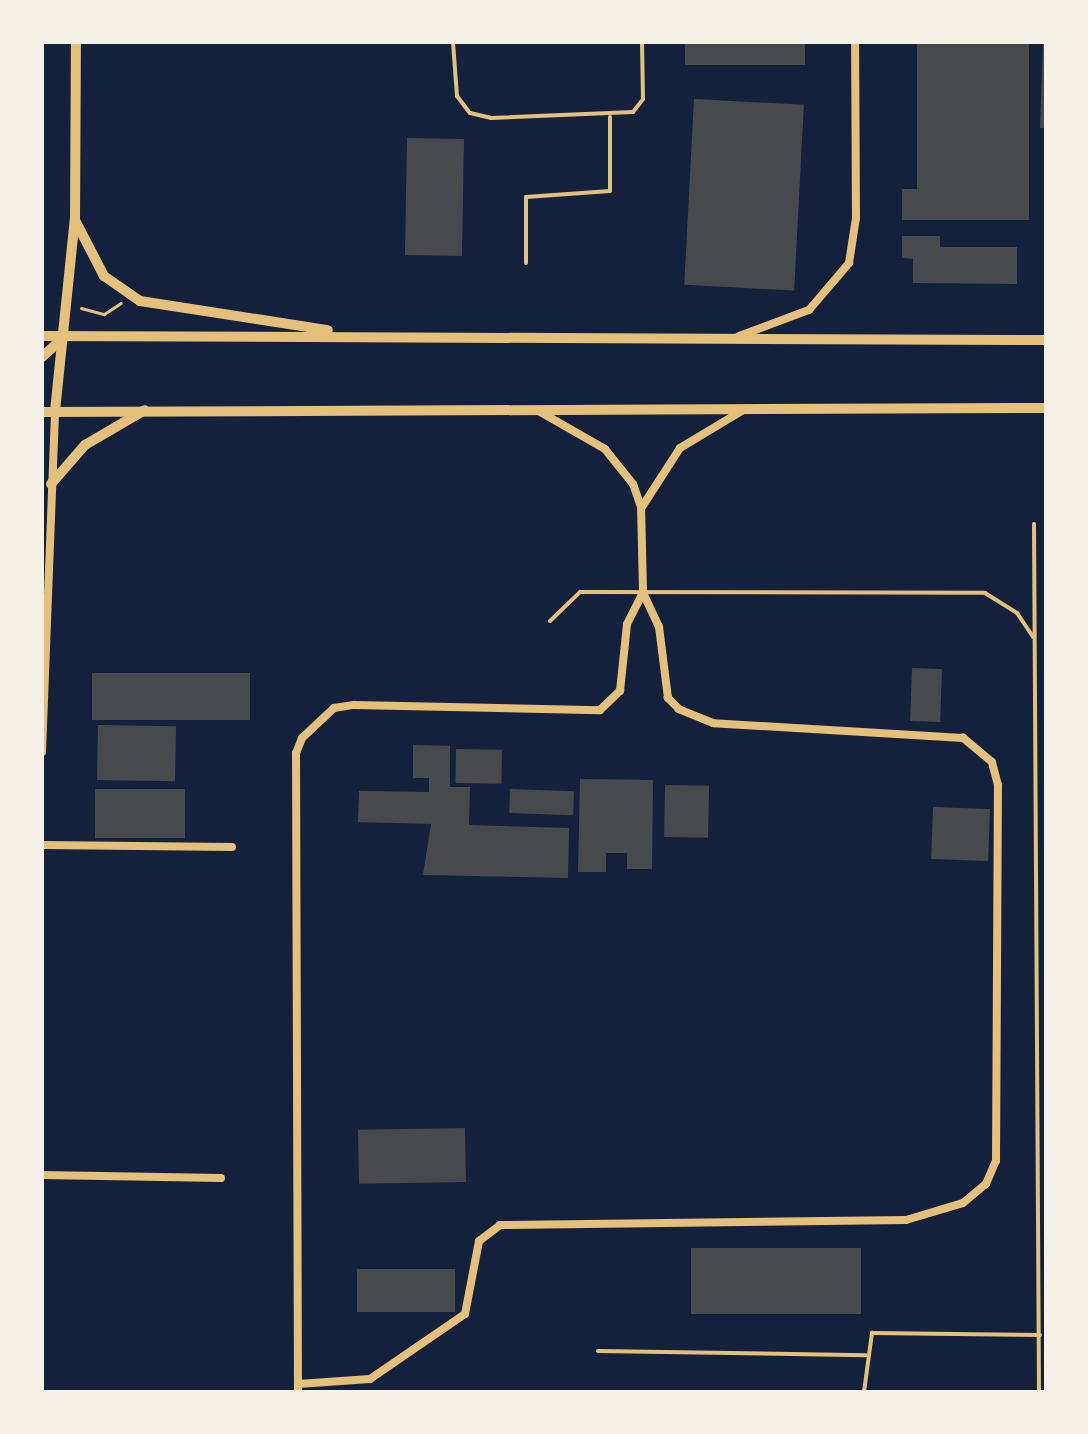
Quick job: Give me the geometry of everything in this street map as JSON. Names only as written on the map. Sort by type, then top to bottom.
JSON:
[{"type":"street","points":[[42,752],[46,529],[75,219],[76,42]]},
{"type":"street","points":[[738,337],[809,310],[849,263],[856,218],[855,42]]},
{"type":"street","points":[[75,219],[104,276],[129,295],[159,307],[282,319],[345,334]]},
{"type":"street","points":[[42,336],[345,334],[1046,340]]},
{"type":"street","points":[[42,357],[65,337]]},
{"type":"street","points":[[51,484],[89,442],[153,407]]},
{"type":"street","points":[[42,412],[153,407],[1046,408]]},
{"type":"street","points":[[535,408],[605,449],[641,507],[643,592],[659,627],[668,698],[692,716],[963,738],[992,762],[998,785],[996,1161],[986,1184],[963,1203],[906,1220],[500,1225],[479,1241],[465,1314],[370,1379],[298,1388],[295,769],[302,738],[334,708],[354,705],[600,710],[620,691],[627,624],[643,592]]},
{"type":"street","points":[[641,507],[680,448],[745,409]]},
{"type":"street","points":[[42,516],[46,529]]},
{"type":"street","points":[[42,845],[232,847]]},
{"type":"street","points":[[42,1175],[221,1178]]},
{"type":"lane","points":[[453,42],[457,96],[470,113],[610,117],[633,112],[643,99],[642,42]]},
{"type":"lane","points":[[526,263],[526,197],[610,191],[610,117]]},
{"type":"lane","points":[[1034,524],[1039,1392]]},
{"type":"lane","points":[[550,621],[580,592],[985,593],[1017,613],[1035,639]]},
{"type":"lane","points":[[864,1392],[866,1355],[872,1333],[881,1330],[1040,1335]]},
{"type":"lane","points":[[598,1351],[866,1355]]},
{"type":"path","points":[[68,304],[104,314],[129,295]]},
{"type":"building","points":[[685,42],[805,42],[805,65],[685,65]]},
{"type":"building","points":[[917,42],[1029,42],[1029,220],[902,220],[902,189],[917,189]]},
{"type":"building","points":[[1043,42],[1046,42],[1046,128],[1040,128]]},
{"type":"building","points":[[694,99],[804,105],[794,291],[684,285]]},
{"type":"building","points":[[407,138],[464,139],[462,256],[405,255]]},
{"type":"building","points":[[902,236],[940,236],[940,247],[1017,247],[1017,284],[913,283],[913,259],[902,258]]},
{"type":"building","points":[[912,668],[942,669],[940,722],[910,721]]},
{"type":"building","points":[[92,673],[250,673],[250,720],[92,720]]},
{"type":"building","points":[[98,725],[176,726],[175,781],[97,780]]},
{"type":"building","points":[[413,745],[450,746],[450,787],[470,787],[469,825],[569,828],[568,878],[423,875],[431,824],[358,822],[359,791],[429,792],[429,778],[413,778]]},
{"type":"building","points":[[456,749],[502,750],[501,784],[455,783]]},
{"type":"building","points":[[580,779],[653,780],[652,869],[627,869],[627,853],[606,853],[606,872],[578,872]]},
{"type":"building","points":[[665,785],[709,786],[708,838],[664,837]]},
{"type":"building","points":[[95,789],[185,789],[185,838],[95,838]]},
{"type":"building","points":[[510,789],[574,791],[573,815],[509,813]]},
{"type":"building","points":[[933,807],[990,809],[988,861],[931,859]]},
{"type":"building","points":[[465,1128],[466,1182],[359,1184],[358,1130]]},
{"type":"building","points":[[691,1248],[861,1248],[861,1314],[691,1314]]},
{"type":"building","points":[[357,1269],[455,1269],[455,1312],[357,1312]]}]
